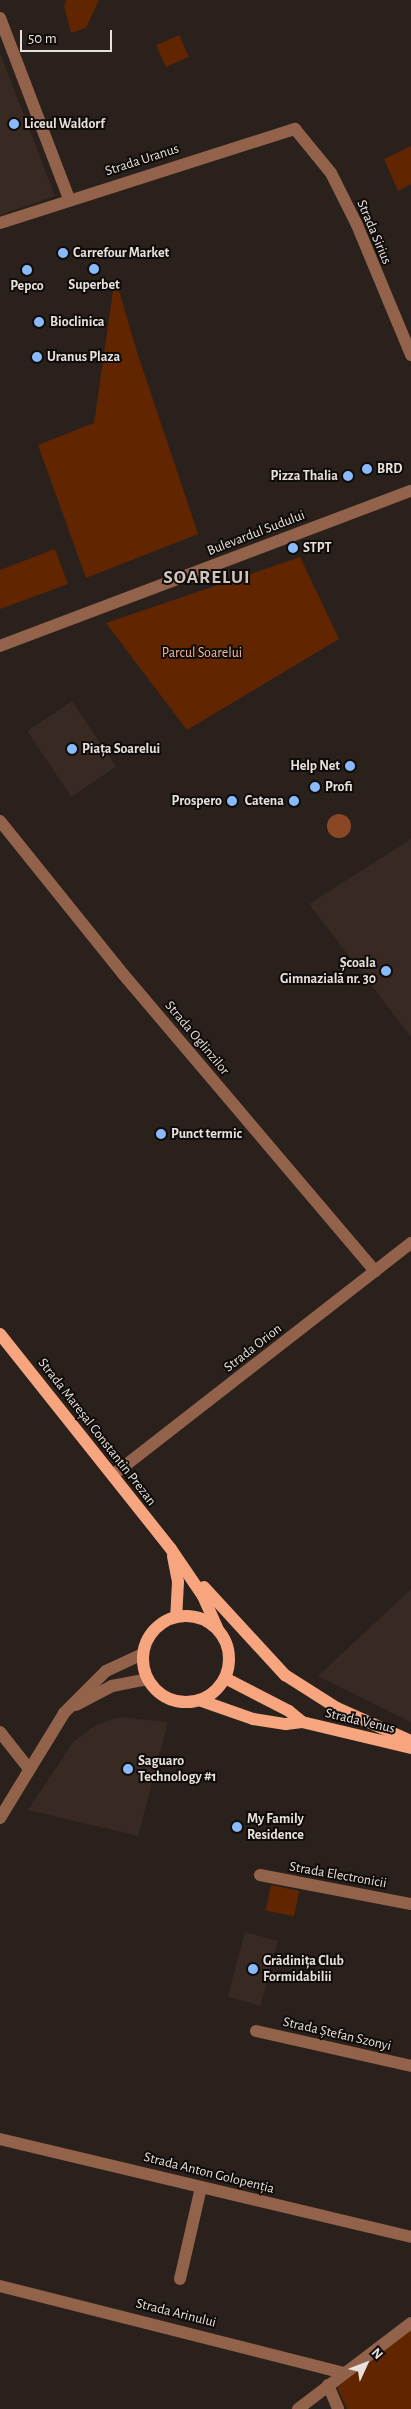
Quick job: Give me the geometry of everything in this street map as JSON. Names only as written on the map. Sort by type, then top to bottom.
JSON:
[{"type":"main road","name":"Strada Mareșal Constantin Prezan","points":[[0,1334],[173,1552],[203,1596],[218,1629]]},
{"type":"main road","name":"Strada Mareșal Constantin Prezan","points":[[173,1552],[178,1582],[176,1616]]},
{"type":"main road","points":[[173,1552],[284,1675],[337,1708],[411,1742]]},
{"type":"main road","points":[[191,1615],[206,1620],[218,1629],[229,1652],[225,1678],[210,1695],[199,1700],[173,1700],[158,1692],[147,1679],[142,1654],[150,1633],[161,1622],[176,1616],[191,1615]]},
{"type":"main road","name":"Strada Venus","points":[[225,1678],[289,1711],[302,1722]]},
{"type":"main road","name":"Strada Venus","points":[[199,1700],[253,1720],[286,1724],[302,1722],[411,1748]]},
{"type":"street","points":[[0,18],[69,199]]},
{"type":"street","name":"Strada Uranus","points":[[0,223],[69,199],[295,129]]},
{"type":"street","name":"Strada Sirius","points":[[295,129],[331,173],[357,225],[411,355]]},
{"type":"street","name":"Bulevardul Sudului","points":[[0,646],[411,491]]},
{"type":"street","name":"Strada Oglinzilor","points":[[0,821],[123,974],[375,1271]]},
{"type":"street","name":"Strada Orion","points":[[113,1475],[411,1243]]},
{"type":"street","points":[[0,1818],[64,1713],[106,1671],[142,1654]]},
{"type":"street","points":[[64,1713],[112,1686],[147,1679]]},
{"type":"street","points":[[0,1732],[30,1770]]},
{"type":"street","name":"Strada Electronicii","points":[[260,1875],[411,1904]]},
{"type":"street","name":"Strada Ștefan Szonyi","points":[[256,2031],[411,2066]]},
{"type":"street","name":"Strada Anton Golopenția","points":[[0,2139],[411,2237]]},
{"type":"street","points":[[180,2279],[201,2187]]},
{"type":"street","name":"Strada Arinului","points":[[0,2286],[343,2373]]},
{"type":"street","points":[[298,2409],[411,2323]]},
{"type":"street","points":[[328,2385],[338,2409]]},
{"type":"shaded area","name":"Liceul Waldorf","points":[[0,53],[55,196],[0,215]]},
{"type":"shaded area","name":"Piața Soarelui","points":[[72,701],[116,766],[71,797],[27,731]]},
{"type":"shaded area","points":[[339,814],[348,817],[351,826],[348,835],[339,838],[330,835],[327,826],[330,817]]},
{"type":"shaded area","name":"Școala Gimnazială nr. 30","points":[[411,839],[411,1037],[309,904]]},
{"type":"shaded area","points":[[411,1589],[411,1722],[318,1676]]},
{"type":"shaded area","points":[[119,1717],[168,1722],[138,1836],[28,1810],[74,1741],[96,1725]]},
{"type":"shaded area","name":"Grădinița Club Formidabilii","points":[[245,1932],[278,1941],[261,2006],[228,1997]]},
{"type":"green space","points":[[66,0],[99,0],[86,28],[71,33],[64,6]]},
{"type":"green space","points":[[179,35],[189,57],[166,67],[156,45]]},
{"type":"green space","points":[[411,146],[411,184],[398,191],[384,159]]},
{"type":"green space","points":[[115,277],[137,352],[198,534],[86,578],[38,445],[94,423]]},
{"type":"green space","points":[[55,549],[68,584],[0,609],[0,570]]},
{"type":"green space","name":"Parcul Soarelui","points":[[300,557],[339,639],[187,730],[106,623]]},
{"type":"green space","points":[[271,1885],[299,1891],[294,1916],[266,1910]]},
{"type":"green space","points":[[411,2328],[411,2409],[347,2409],[337,2387]]},
{"type":"place","name":"Liceul Waldorf","points":[[14,124]]},
{"type":"place","name":"Carrefour Market","points":[[63,253]]},
{"type":"place","name":"Superbet","points":[[94,269]]},
{"type":"place","name":"Pepco","points":[[27,270]]},
{"type":"place","name":"Bioclinica","points":[[39,322]]},
{"type":"place","name":"Uranus Plaza","points":[[37,357]]},
{"type":"place","name":"BRD","points":[[367,469]]},
{"type":"place","name":"Pizza Thalia","points":[[348,476]]},
{"type":"place","name":"STPT","points":[[293,548]]},
{"type":"place","name":"Piața Soarelui","points":[[72,749]]},
{"type":"place","name":"Help Net","points":[[350,766]]},
{"type":"place","name":"Profi","points":[[315,787]]},
{"type":"place","name":"Prospero","points":[[232,801]]},
{"type":"place","name":"Catena","points":[[294,801]]},
{"type":"place","name":"Școala Gimnazială nr. 30","points":[[386,971]]},
{"type":"place","name":"Punct termic","points":[[161,1134]]},
{"type":"place","name":"Saguaro Technology #1","points":[[128,1769]]},
{"type":"place","name":"My Family Residence","points":[[237,1827]]},
{"type":"place","name":"Grădinița Club Formidabilii","points":[[253,1969]]},
{"type":"district","name":"SOARELUI","points":[[207,578]]}]
